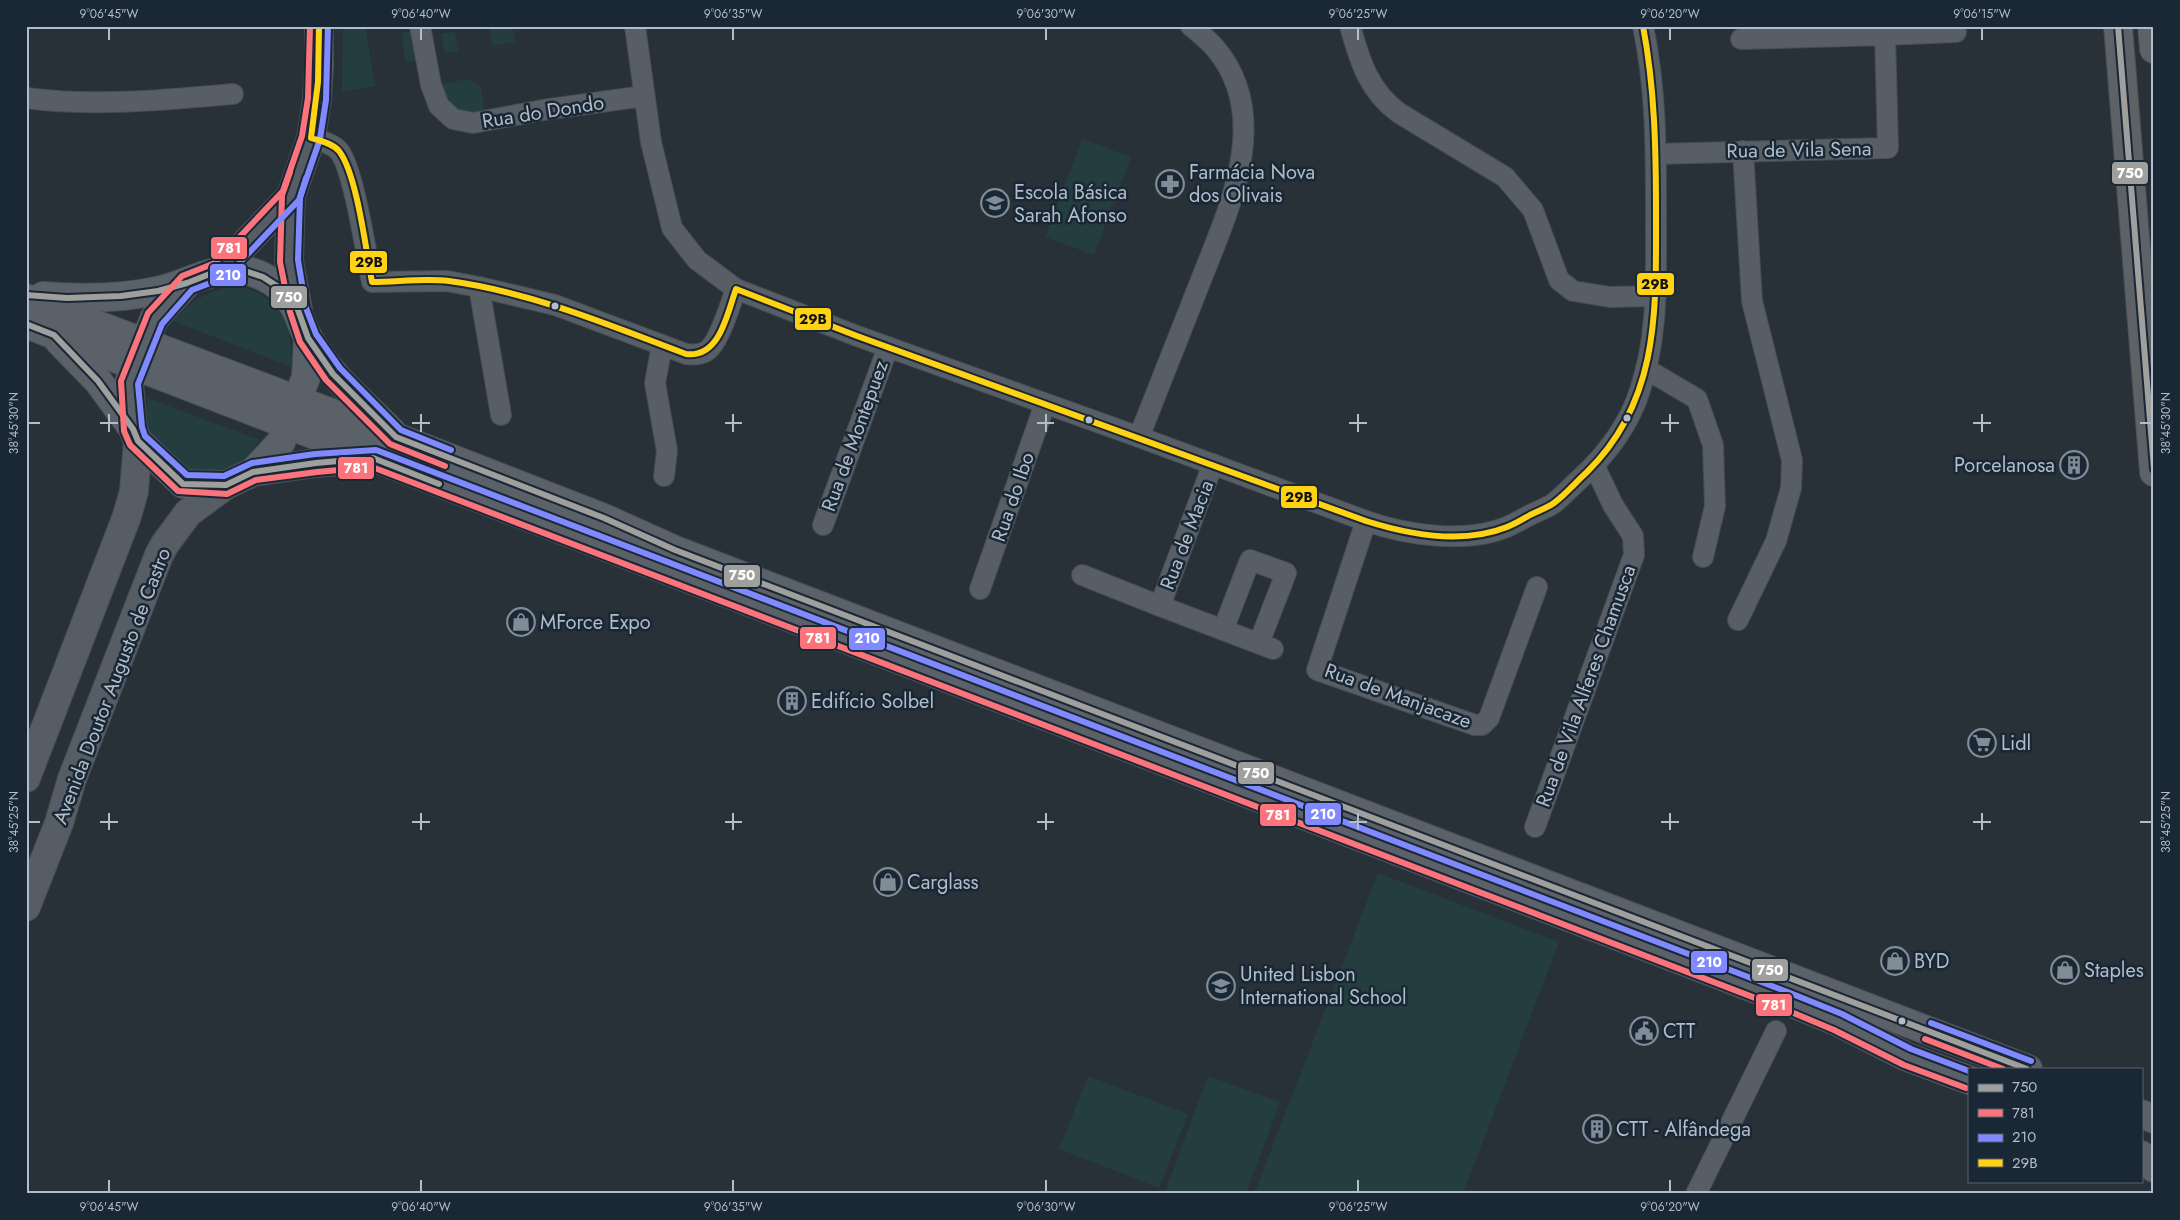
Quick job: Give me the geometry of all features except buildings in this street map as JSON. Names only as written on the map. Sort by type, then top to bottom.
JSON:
[{"type":"highway","points":[[2118,26],[2154,472]]},
{"type":"highway","points":[[2152,26],[2154,49]]},
{"type":"main road","points":[[319,26],[320,66],[311,138],[291,196],[289,261],[298,310],[308,338],[333,374],[396,437]]},
{"type":"main road","points":[[220,270],[291,196]]},
{"type":"main road","points":[[26,296],[103,298],[158,291],[187,283],[220,270],[242,270],[263,277],[283,290],[298,310]]},
{"type":"main road","points":[[26,778],[127,516],[134,491],[135,435],[129,383],[154,319],[187,283]]},
{"type":"main road","points":[[26,296],[140,355],[292,413],[396,437],[604,518],[676,550],[2025,1068]]},
{"type":"main road","points":[[26,324],[54,335],[140,355]]},
{"type":"main road","points":[[54,335],[98,381],[135,435],[183,484],[226,485],[253,472],[316,462],[373,458]]},
{"type":"main road","points":[[253,472],[281,442],[306,377],[308,338]]},
{"type":"main road","points":[[292,413],[373,458],[1787,1001],[1838,1022],[1907,1057],[1968,1080]]},
{"type":"main road","name":"Avenida Doutor Augusto de Castro","points":[[29,887],[59,823],[72,779],[159,555],[188,513],[226,485]]},
{"type":"main road","points":[[2142,1114],[2154,1119]]},
{"type":"main road","points":[[2142,1137],[2154,1142]]},
{"type":"main road","points":[[2142,1155],[2154,1168]]},
{"type":"street","name":"Rua do Dondo","points":[[420,26],[431,85],[439,106],[453,119],[473,124],[543,110],[644,96]]},
{"type":"street","points":[[635,26],[651,142],[672,228],[697,260],[736,289],[888,347],[1366,521],[1392,530],[1442,536],[1476,534],[1506,527],[1553,503],[1594,465],[1628,418],[1640,391],[1646,369],[1656,296],[1656,154],[1650,60],[1644,26]]},
{"type":"street","points":[[1139,437],[1232,196],[1243,147],[1241,102],[1230,70],[1215,47],[1190,26]]},
{"type":"street","points":[[1350,26],[1369,81],[1384,102],[1399,114],[1505,177],[1533,210],[1559,280],[1573,291],[1610,297],[1656,296]]},
{"type":"street","points":[[1740,39],[1885,30],[1956,32]]},
{"type":"street","name":"Rua de Vila Sena","points":[[1656,154],[1888,148],[1885,30]]},
{"type":"street","points":[[26,98],[102,102],[233,94]]},
{"type":"street","points":[[311,138],[335,147],[344,159],[351,181],[372,282],[447,281],[479,286],[555,305],[686,354],[697,355],[707,351],[715,343],[736,289]]},
{"type":"street","points":[[1738,620],[1776,542],[1791,488],[1792,460],[1752,301],[1743,151]]},
{"type":"street","points":[[479,286],[501,415]]},
{"type":"street","points":[[662,345],[655,383],[667,451],[664,476]]},
{"type":"street","name":"Rua de Montepuez","points":[[823,525],[888,347]]},
{"type":"street","points":[[1646,369],[1697,399],[1713,445],[1715,506],[1703,557]]},
{"type":"street","name":"Rua do Ibo","points":[[980,589],[1046,404]]},
{"type":"street","name":"Rua de Macia","points":[[1160,606],[1213,464]]},
{"type":"street","name":"Rua de Vila Alferes Chamusca","points":[[1535,826],[1634,555],[1633,536],[1613,505],[1594,465]]},
{"type":"street","name":"Rua de Manjacaze","points":[[1366,521],[1317,670],[1482,726],[1489,718],[1537,586]]},
{"type":"street","name":"Rua de Macia","points":[[1082,575],[1160,606],[1223,630],[1266,646],[1286,573],[1250,560],[1223,630]]},
{"type":"street","points":[[1696,1194],[1776,1031]]},
{"type":"green space","points":[[343,26],[365,26],[375,86],[342,92]]},
{"type":"green space","points":[[489,26],[512,26],[515,42],[492,46]]},
{"type":"green space","points":[[413,31],[418,60],[406,62],[401,33]]},
{"type":"green space","points":[[455,32],[458,51],[445,53],[441,34]]},
{"type":"green space","points":[[468,79],[481,86],[485,113],[468,112],[455,108],[445,100],[436,85]]},
{"type":"green space","points":[[1082,139],[1131,157],[1094,255],[1045,237]]},
{"type":"green space","points":[[236,286],[263,296],[281,314],[289,338],[291,367],[173,321],[201,297]]},
{"type":"green space","points":[[147,398],[260,440],[245,458],[222,470],[196,472],[183,469],[162,455],[154,444],[147,416]]},
{"type":"green space","points":[[1378,873],[1559,942],[1463,1194],[1254,1194]]},
{"type":"green space","points":[[1088,1076],[1188,1114],[1159,1188],[1059,1149]]},
{"type":"green space","points":[[1208,1076],[1280,1102],[1246,1194],[1170,1194],[1165,1192]]},
{"type":"transit line","name":"781","points":[[310,26],[308,98],[302,136],[283,191],[215,263],[182,276],[148,313],[121,381],[124,431],[130,445],[178,491],[227,494],[256,480],[372,467],[1784,1009],[1834,1030],[1904,1065],[1966,1088]]},
{"type":"transit line","name":"29B","points":[[319,26],[318,82],[311,138],[333,146],[339,151],[345,162],[356,194],[372,282],[440,280],[480,286],[540,301],[686,354],[698,353],[707,349],[714,342],[725,322],[736,289],[857,336],[1366,521],[1418,534],[1454,537],[1472,536],[1507,527],[1558,499],[1587,472],[1611,444],[1629,415],[1641,384],[1649,352],[1653,319],[1656,249],[1654,120],[1643,26]]},
{"type":"transit line","name":"210","points":[[328,26],[326,100],[320,139],[299,200],[226,277],[192,290],[162,324],[138,384],[142,427],[145,436],[187,475],[224,476],[252,463],[315,454],[376,450],[1790,993],[1842,1014],[1911,1049],[1968,1071]]},
{"type":"transit line","name":"750","points":[[2118,26],[2154,469]]},
{"type":"transit line","name":"781","points":[[290,172],[282,195],[280,262],[290,312],[300,342],[326,380],[390,444],[445,466]]},
{"type":"transit line","name":"210","points":[[306,178],[300,198],[298,260],[306,308],[316,334],[340,368],[401,430],[451,450]]},
{"type":"transit line","name":"750","points":[[26,295],[67,298],[121,296],[158,291],[187,283],[220,270],[242,270],[263,277],[283,290],[298,310],[308,338],[333,374],[396,437],[604,518],[675,550],[2024,1068]]},
{"type":"transit line","name":"750","points":[[26,324],[54,335],[98,381],[133,429],[138,441],[183,484],[226,485],[253,472],[316,463],[373,458],[439,484]]},
{"type":"transit line","name":"210","points":[[1931,1023],[2031,1061]]},
{"type":"transit line","name":"781","points":[[1925,1039],[2000,1068]]},
{"type":"place","name":"Farmácia Nova dos Olivais","points":[[1170,184]]},
{"type":"place","name":"Escola Básica Sarah Afonso","points":[[995,203]]},
{"type":"place","name":"Porcelanosa","points":[[2074,465]]},
{"type":"place","name":"MForce Expo","points":[[521,622]]},
{"type":"place","name":"Edifício Solbel","points":[[792,701]]},
{"type":"place","name":"Lidl","points":[[1982,743]]},
{"type":"place","name":"Carglass","points":[[888,882]]},
{"type":"place","name":"BYD","points":[[1895,961]]},
{"type":"place","name":"Staples","points":[[2065,970]]},
{"type":"place","name":"United Lisbon International School","points":[[1221,986]]},
{"type":"place","name":"CTT","points":[[1644,1031]]},
{"type":"place","name":"CTT - Alfândega","points":[[1597,1129]]}]
